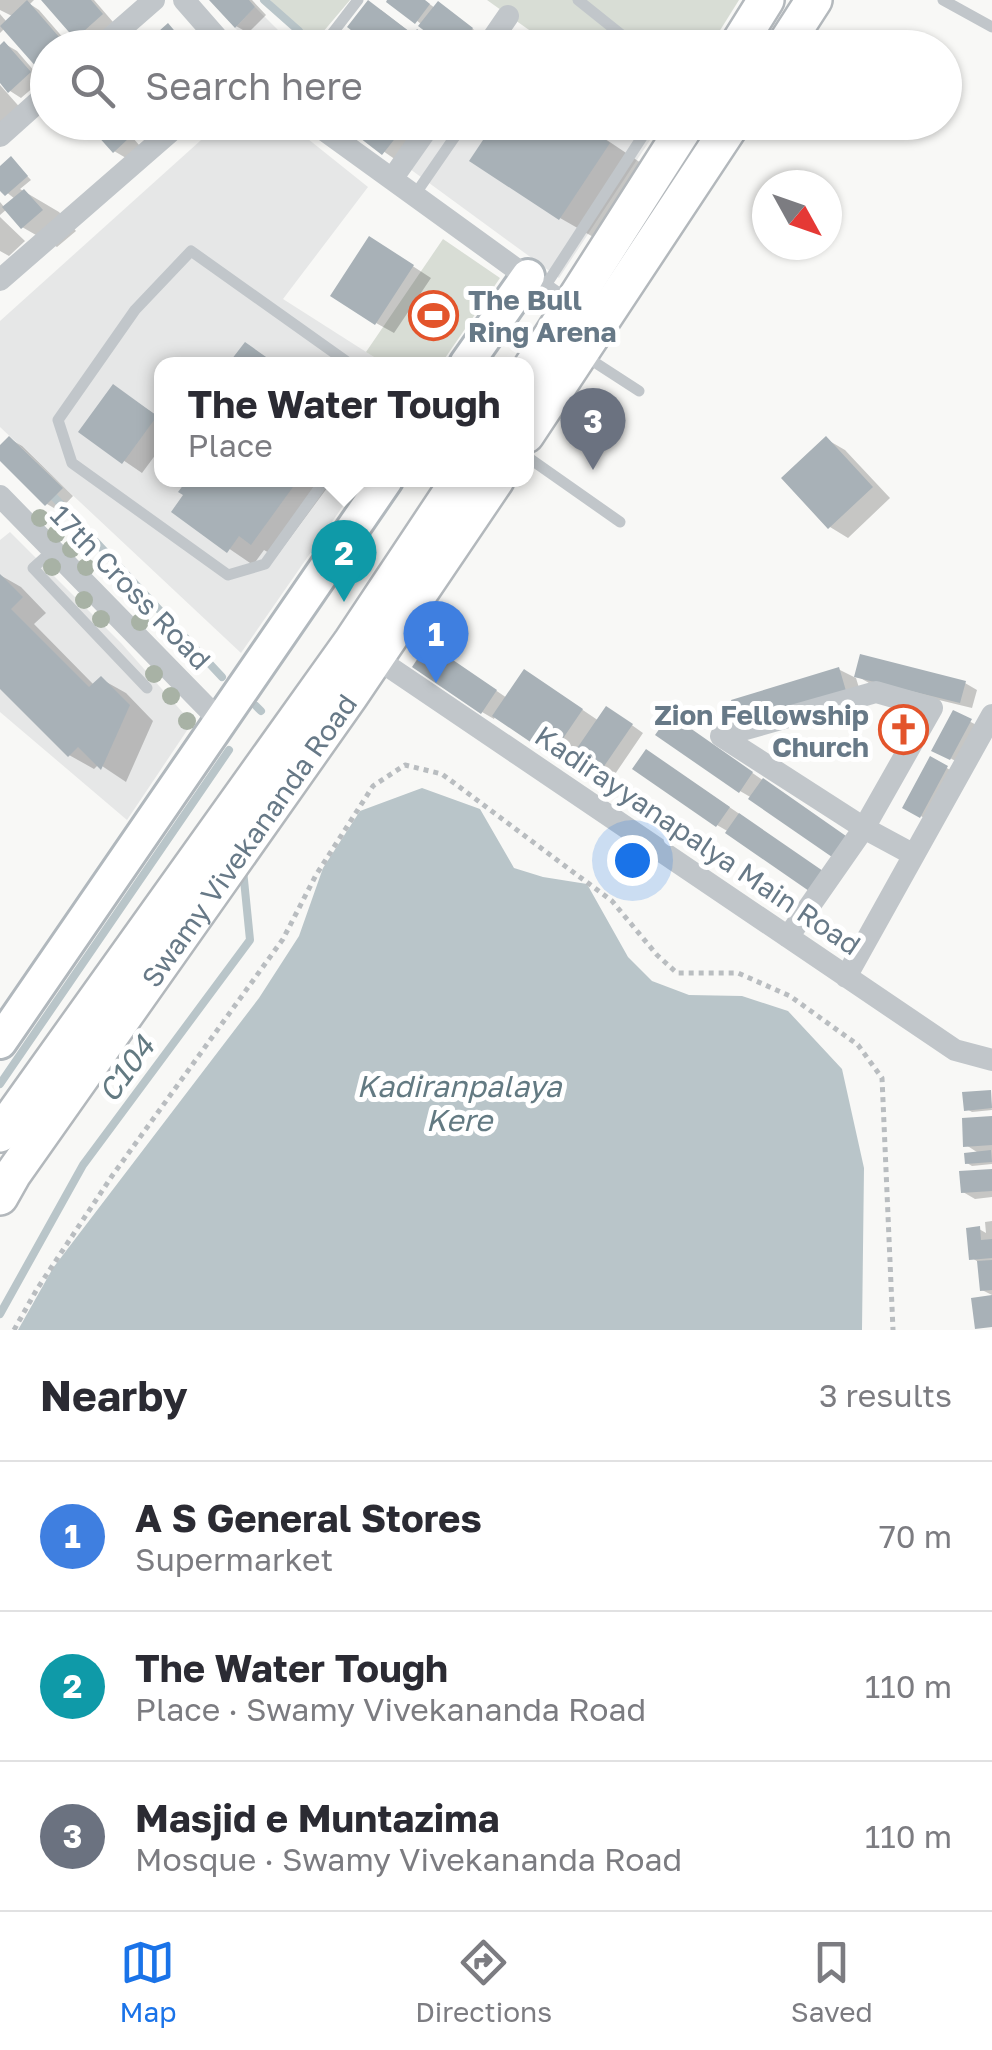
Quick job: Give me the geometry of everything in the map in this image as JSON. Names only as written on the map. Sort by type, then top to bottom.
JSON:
[{"type":"main road","points":[[747,30],[766,0]]},
{"type":"main road","points":[[794,30],[814,0]]},
{"type":"main road","points":[[531,357],[547,291],[673,140]]},
{"type":"main road","points":[[534,422],[721,140]]},
{"type":"main road","name":"Swamy Vivekananda Road","points":[[0,1134],[352,640],[454,487]]},
{"type":"main road","name":"Swamy Vivekananda Road","points":[[0,1197],[491,487]]},
{"type":"street","points":[[122,30],[154,0]]},
{"type":"street","points":[[184,0],[210,30]]},
{"type":"street","points":[[498,30],[508,16]]},
{"type":"street","points":[[0,136],[30,110]]},
{"type":"street","points":[[0,280],[161,140]]},
{"type":"street","points":[[338,140],[547,291],[474,357]]},
{"type":"street","points":[[392,180],[420,140]]},
{"type":"street","points":[[0,1042],[381,487]]},
{"type":"street","name":"17th Cross Road","points":[[1,499],[219,720]]},
{"type":"street","name":"Kadirayyanapalya Main Road","points":[[376,658],[954,1050],[992,1060]]},
{"type":"street","points":[[788,937],[864,828],[932,708],[876,692],[721,736],[864,828],[914,855]]},
{"type":"street","points":[[846,977],[992,715]]},
{"type":"lane","points":[[334,30],[358,0]]},
{"type":"lane","points":[[578,0],[616,30]]},
{"type":"lane","points":[[943,0],[992,27]]},
{"type":"lane","points":[[414,196],[453,140]]},
{"type":"lane","points":[[547,291],[640,140]]},
{"type":"lane","points":[[320,487],[265,564],[228,575],[72,463],[58,420],[135,310],[191,251],[340,357]]},
{"type":"lane","points":[[581,354],[639,391]]},
{"type":"lane","points":[[534,462],[620,522]]},
{"type":"lane","points":[[53,550],[33,568],[148,688]]},
{"type":"lane","points":[[113,650],[133,632]]},
{"type":"path","points":[[14,1330],[112,1176],[282,939],[316,875],[373,786],[405,765],[442,774],[612,901],[676,972],[738,973],[790,996],[858,1045],[882,1078],[893,1330]]},
{"type":"shaded area","points":[[270,0],[350,0],[325,30],[298,30]]},
{"type":"shaded area","points":[[487,0],[739,0],[720,30],[529,30]]},
{"type":"shaded area","points":[[255,7],[278,30],[237,30]]},
{"type":"shaded area","points":[[201,140],[309,140],[368,187],[283,299],[374,357],[154,357],[154,487],[356,487],[241,653],[0,427],[0,321]]},
{"type":"shaded area","points":[[432,140],[650,140],[559,278],[410,169]]},
{"type":"shaded area","name":"The Bull Ring Arena","points":[[443,239],[500,278],[446,357],[374,357],[366,352]]},
{"type":"shaded area","points":[[10,532],[121,643],[192,723],[127,820],[0,712],[0,540]]},
{"type":"water","name":"Kadiranpalaya Kere","points":[[422,788],[480,809],[514,868],[587,884],[628,957],[652,981],[689,995],[742,996],[788,1011],[842,1069],[864,1168],[862,1330],[18,1330],[53,1268],[259,998],[299,936],[323,868],[360,811]]},
{"type":"building","points":[[27,0],[53,30],[30,30],[30,60],[0,26]]},
{"type":"building","points":[[41,0],[91,0],[103,14],[85,30],[67,30]]},
{"type":"building","points":[[209,0],[249,0],[255,7],[235,28]]},
{"type":"building","points":[[368,0],[407,30],[351,30],[347,27]]},
{"type":"building","points":[[387,0],[425,0],[430,4],[415,24]]},
{"type":"building","points":[[438,1],[473,28],[423,30],[418,26]]},
{"type":"building","points":[[4,41],[30,71],[8,93],[0,83],[0,45]]},
{"type":"building","points":[[101,140],[127,140],[113,153]]},
{"type":"building","points":[[363,140],[394,140],[382,155]]},
{"type":"building","points":[[483,140],[610,143],[559,220],[469,161]]},
{"type":"building","points":[[11,156],[28,176],[5,196],[0,191],[0,166]]},
{"type":"building","points":[[24,189],[43,210],[21,229],[2,207]]},
{"type":"building","points":[[369,236],[414,265],[375,325],[330,296]]},
{"type":"building","points":[[245,342],[266,357],[233,357]]},
{"type":"building","points":[[113,384],[154,414],[154,420],[122,464],[78,432]]},
{"type":"building","points":[[9,436],[63,488],[45,506],[0,461],[0,445]]},
{"type":"building","points":[[826,436],[873,487],[828,529],[781,478]]},
{"type":"building","points":[[182,487],[293,487],[251,545],[239,536],[227,553],[171,512],[183,495],[178,492]]},
{"type":"building","points":[[0,574],[23,597],[11,609],[89,687],[101,676],[130,705],[101,770],[78,747],[68,757],[0,689]]},
{"type":"building","points":[[428,643],[497,690],[481,714],[412,667]]},
{"type":"building","points":[[860,654],[966,681],[960,703],[854,677]]},
{"type":"building","points":[[839,667],[846,691],[738,724],[731,700]]},
{"type":"building","points":[[524,669],[583,709],[551,756],[492,716]]},
{"type":"building","points":[[606,706],[633,724],[598,775],[571,757]]},
{"type":"building","points":[[953,710],[972,719],[950,760],[931,751]]},
{"type":"building","points":[[670,714],[753,772],[739,793],[655,735]]},
{"type":"building","points":[[646,749],[730,807],[716,827],[632,769]]},
{"type":"building","points":[[930,756],[948,766],[920,818],[902,808]]},
{"type":"building","points":[[763,778],[846,836],[832,857],[748,799]]},
{"type":"building","points":[[739,813],[823,871],[809,891],[725,833]]},
{"type":"building","points":[[991,1090],[992,1108],[964,1111],[962,1092]]},
{"type":"building","points":[[992,1116],[992,1145],[963,1147],[962,1118]]},
{"type":"building","points":[[991,1150],[992,1162],[965,1164],[964,1153]]},
{"type":"building","points":[[992,1169],[992,1191],[961,1193],[959,1171]]},
{"type":"building","points":[[980,1226],[981,1240],[992,1239],[992,1258],[969,1260],[966,1228]]},
{"type":"building","points":[[992,1260],[992,1290],[980,1291],[977,1261]]},
{"type":"building","points":[[992,1295],[992,1327],[975,1329],[971,1298]]},
{"type":"waterway","name":"C104","points":[[264,0],[298,30]]},
{"type":"waterway","name":"C104","points":[[54,497],[222,677]]},
{"type":"waterway","name":"C104","points":[[256,706],[261,711]]},
{"type":"waterway","points":[[0,1084],[229,750]]},
{"type":"waterway","name":"C104","points":[[0,1314],[83,1165],[250,940],[243,870]]},
{"type":"place","name":"The Bull Ring Arena","points":[[433,315]]},
{"type":"place","name":"Masjid e Muntazima","points":[[593,470]]},
{"type":"place","name":"The Water Tough","points":[[344,602]]},
{"type":"place","name":"A S General Stores","points":[[436,683]]},
{"type":"place","name":"Zion Fellowship Church","points":[[904,730]]}]
